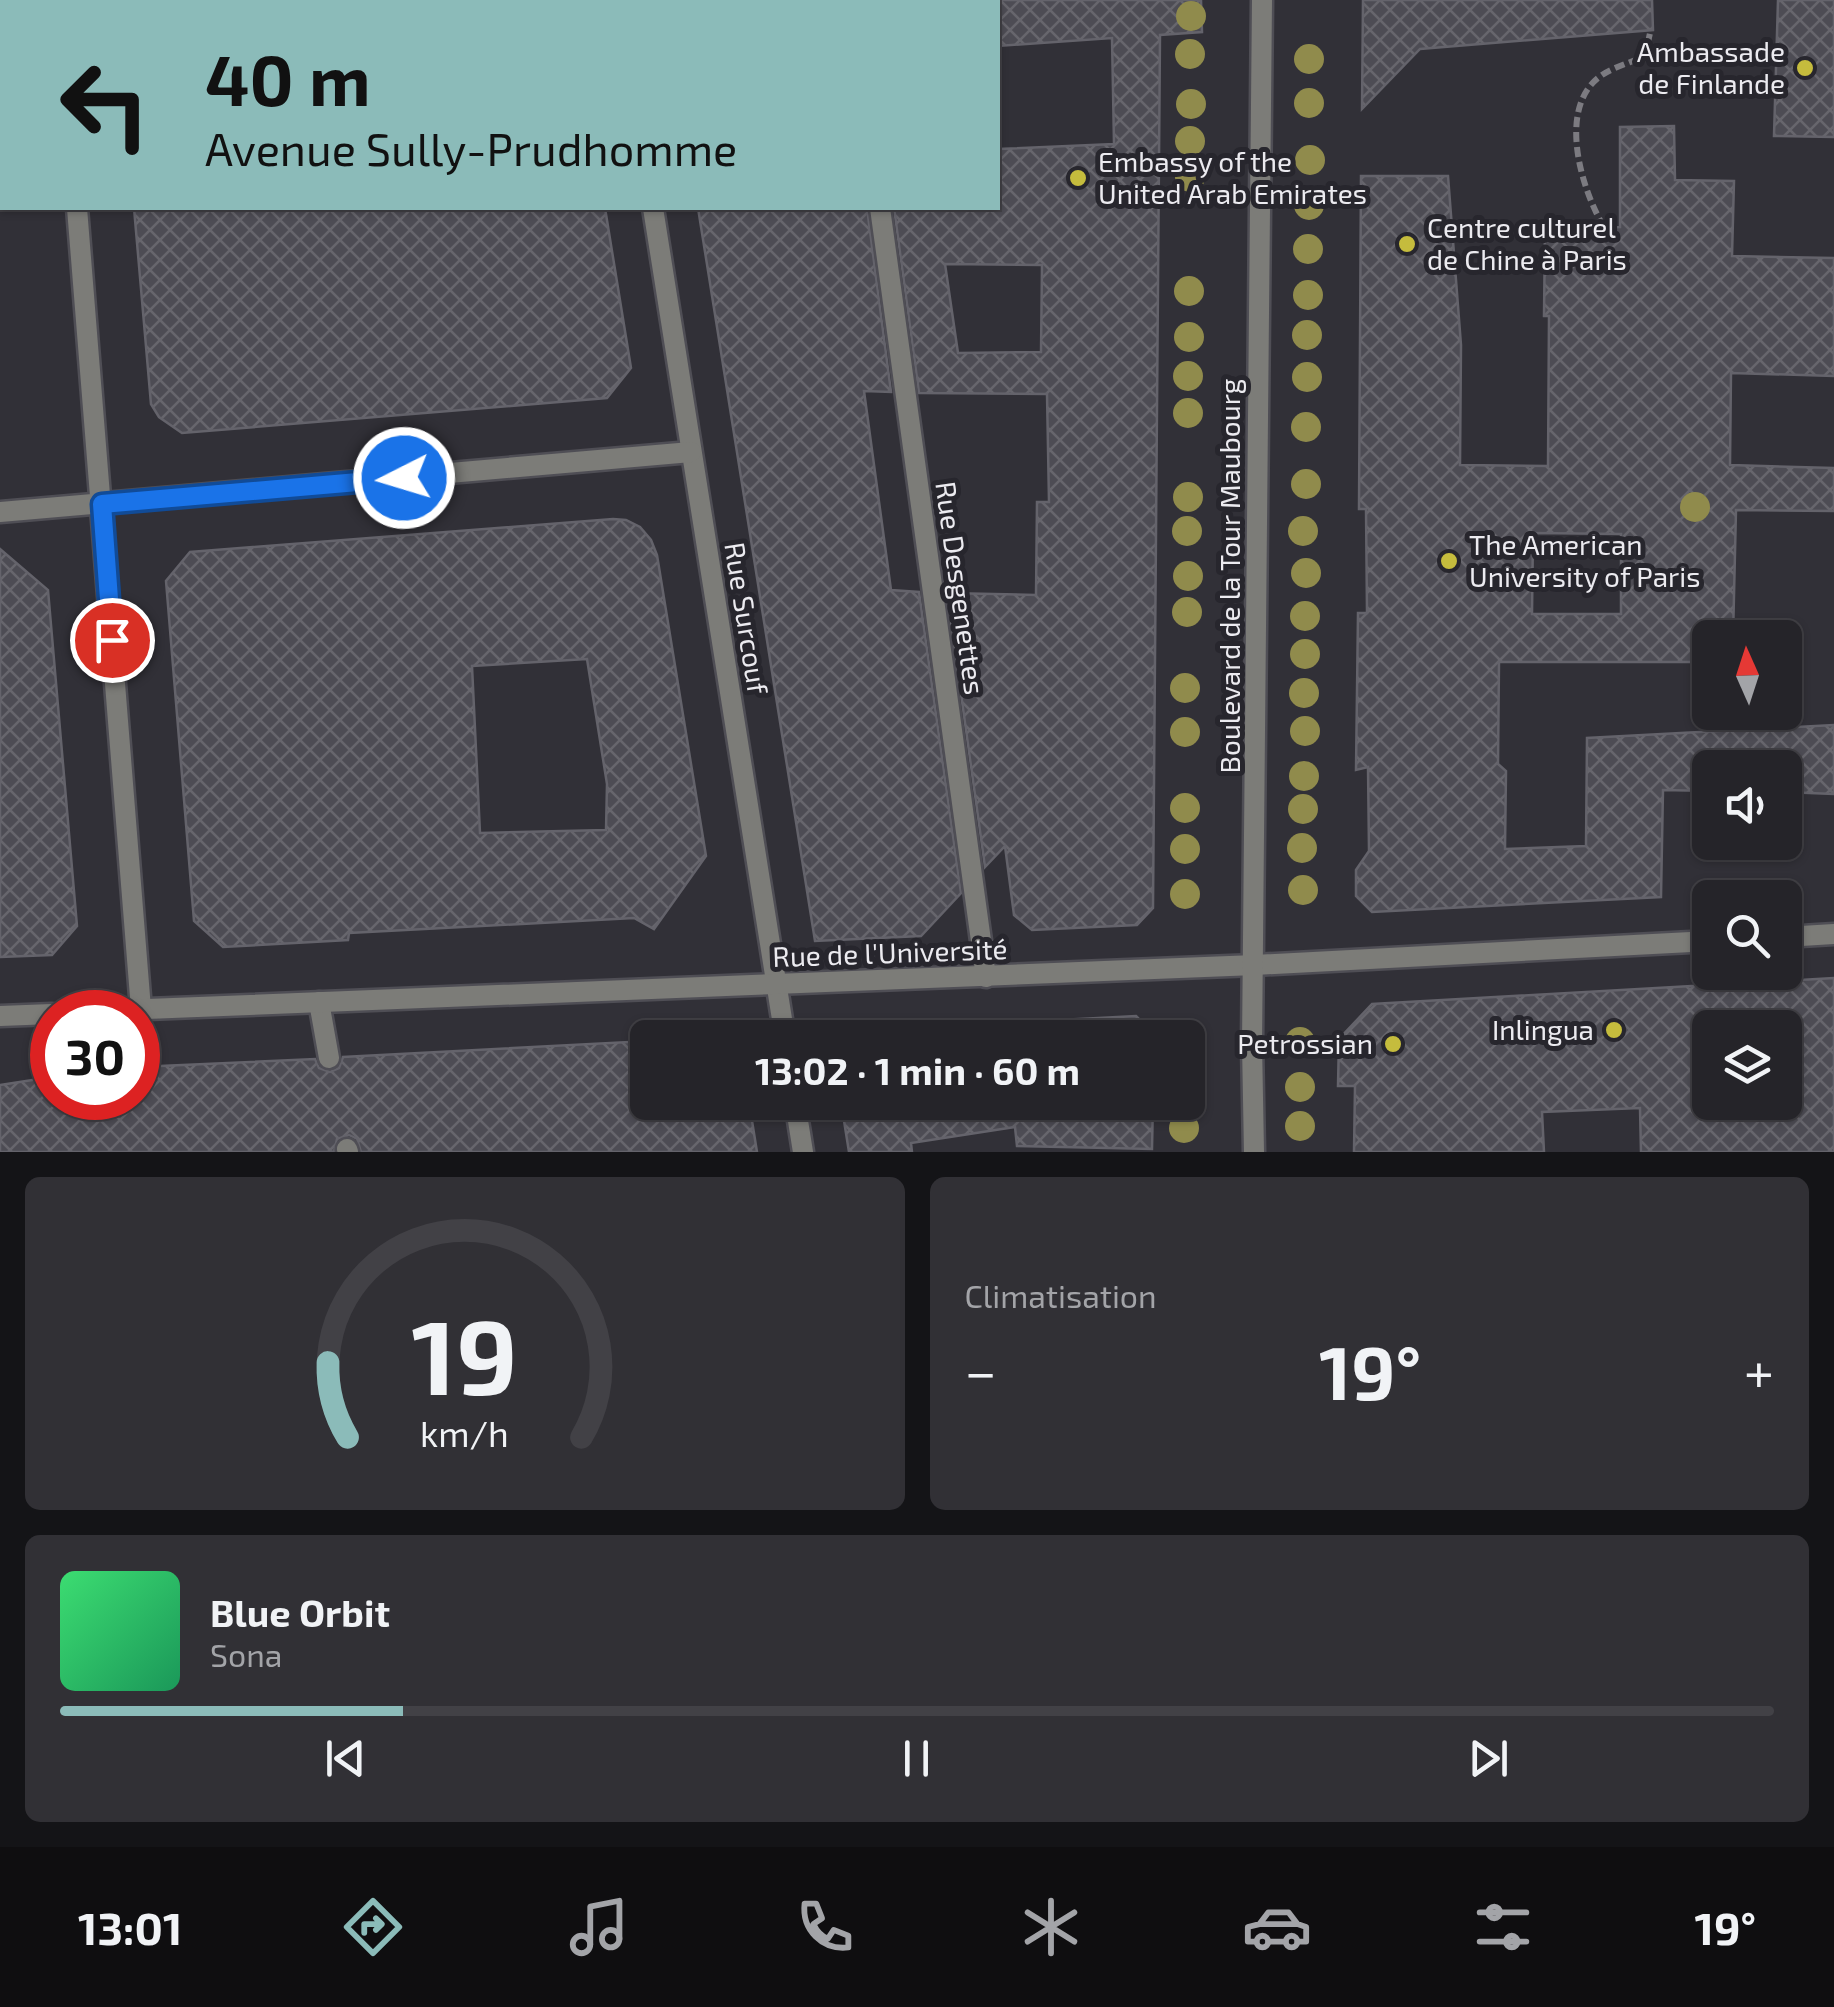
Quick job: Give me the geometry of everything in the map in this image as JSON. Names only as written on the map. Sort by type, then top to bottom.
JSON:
[{"type":"street","name":"Boulevard de la Tour Maubourg","points":[[1254,1152],[1262,0]]},
{"type":"street","points":[[78,210],[140,990]]},
{"type":"street","name":"Rue Surcouf","points":[[653,210],[783,1020]]},
{"type":"street","name":"Rue Desgenettes","points":[[880,210],[986,977]]},
{"type":"street","points":[[0,512],[691,452]]},
{"type":"street","points":[[1802,936],[1834,934]]},
{"type":"street","name":"Rue de l'Université","points":[[160,1008],[986,977],[1692,942]]},
{"type":"street","points":[[319,1002],[329,1058]]},
{"type":"street","points":[[0,1016],[30,1015]]},
{"type":"street","points":[[798,1120],[802,1152]]},
{"type":"path","points":[[1604,227],[1591,206],[1579,172],[1581,98],[1600,76],[1645,56],[1650,33]]},
{"type":"building","points":[[1000,0],[1201,0],[1202,32],[1160,35],[1153,908],[1137,925],[1032,930],[1014,915],[1005,846],[985,867],[947,593],[1036,595],[1037,502],[1049,502],[1047,394],[919,393],[894,210],[1000,210],[1000,149],[1114,144],[1112,38],[1000,46]],"holes":[[[945,264],[1042,265],[1041,352],[958,353]]]},
{"type":"building","points":[[1363,0],[1652,0],[1653,30],[1420,49],[1362,109]]},
{"type":"building","name":"Ambassade de Finlande","points":[[1778,0],[1834,0],[1834,137],[1774,136]]},
{"type":"building","points":[[1674,126],[1675,180],[1734,181],[1732,256],[1834,258],[1834,376],[1731,373],[1730,465],[1834,468],[1834,511],[1736,510],[1733,620],[1692,620],[1692,662],[1499,662],[1498,764],[1506,771],[1505,849],[1586,846],[1587,738],[1802,730],[1802,727],[1834,725],[1834,794],[1802,793],[1802,750],[1692,750],[1692,791],[1663,790],[1661,897],[1372,912],[1356,896],[1356,870],[1369,851],[1368,767],[1356,770],[1358,613],[1367,613],[1366,509],[1359,509],[1361,176],[1448,176],[1461,345],[1460,465],[1548,466],[1545,229],[1620,227],[1620,127]],"holes":[[[1533,533],[1621,534],[1621,614],[1532,614]]]},
{"type":"building","points":[[134,210],[605,210],[631,368],[607,398],[182,433],[159,417],[151,404]]},
{"type":"building","points":[[698,210],[867,210],[891,392],[864,391],[891,590],[919,592],[961,893],[921,936],[815,941]]},
{"type":"building","points":[[613,519],[640,527],[657,555],[706,856],[654,929],[634,918],[349,933],[348,940],[223,947],[194,921],[166,581],[190,552]],"holes":[[[587,659],[607,784],[606,830],[480,833],[472,666]]]},
{"type":"building","points":[[0,549],[48,590],[77,926],[52,955],[0,957]]},
{"type":"building","points":[[1834,978],[1834,1152],[1641,1152],[1640,1108],[1542,1112],[1544,1152],[1354,1152],[1355,1086],[1338,1086],[1339,1039],[1372,1004],[1692,986],[1692,990],[1802,990],[1802,980]]},
{"type":"building","points":[[1136,1016],[1140,1020],[1060,1020]]},
{"type":"building","points":[[630,1042],[630,1120],[752,1120],[757,1152],[361,1152],[357,1139],[349,1135],[337,1139],[334,1152],[0,1152],[0,1085],[30,1080],[30,1120],[160,1120],[160,1066],[315,1059],[319,1068],[330,1072],[339,1068],[343,1057]]},
{"type":"building","points":[[844,1120],[1153,1120],[1152,1149],[1017,1146],[1015,1127],[911,1143],[912,1152],[849,1152]]},
{"type":"place","name":"Ambassade de Finlande","points":[[1805,68]]},
{"type":"place","name":"Embassy of the United Arab Emirates","points":[[1078,178]]},
{"type":"place","name":"Centre culturel de Chine à Paris","points":[[1407,244]]},
{"type":"place","name":"The American University of Paris","points":[[1449,561]]},
{"type":"place","name":"Inlingua","points":[[1614,1030]]},
{"type":"place","name":"Petrossian","points":[[1393,1044]]},
{"type":"route","points":[[112,640],[102,504],[404,478]]}]
